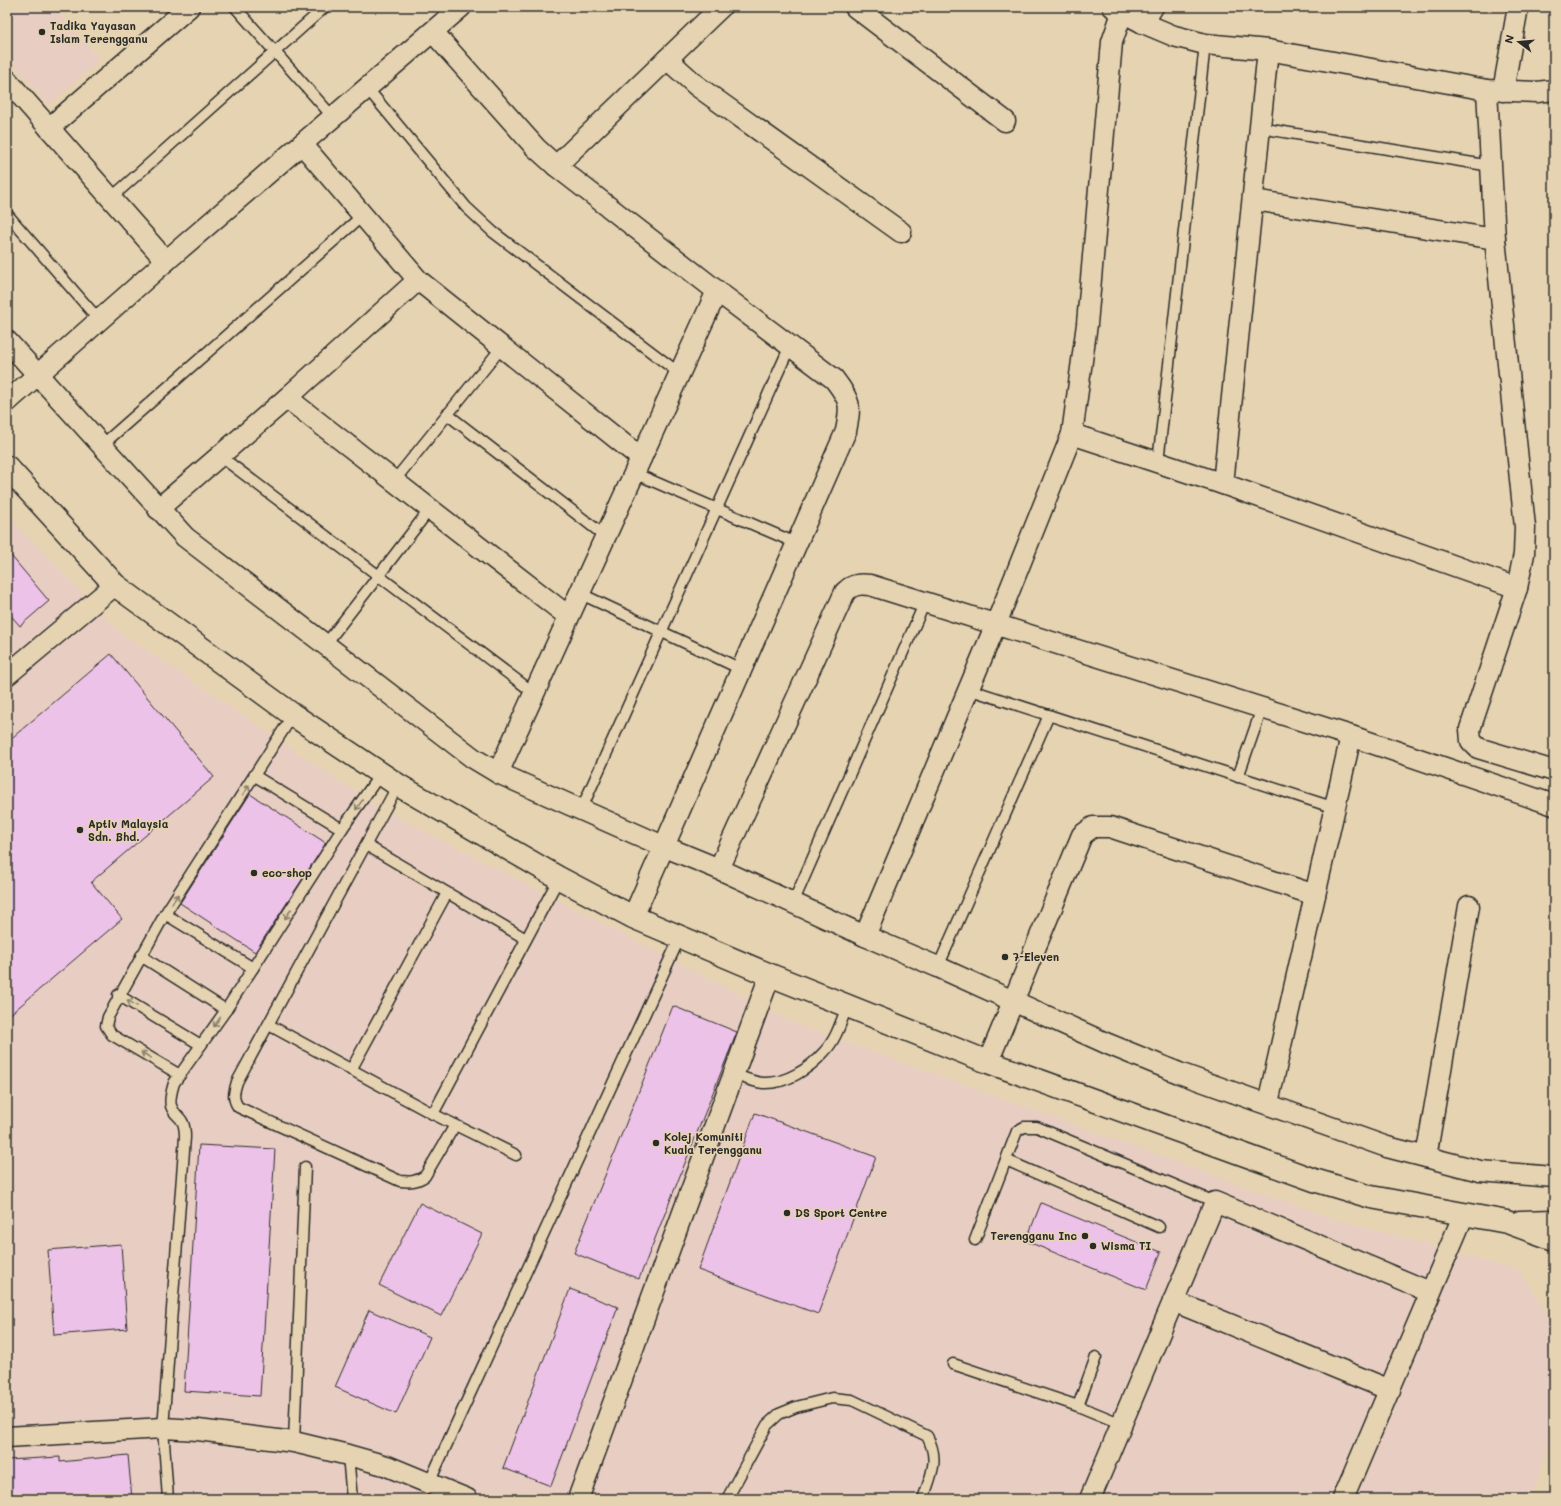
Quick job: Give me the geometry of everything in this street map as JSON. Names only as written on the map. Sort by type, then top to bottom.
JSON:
[{"type":"street","points":[[49,128],[189,7]]},
{"type":"street","points":[[7,402],[166,261],[461,7]]},
{"type":"street","points":[[556,166],[722,7]]},
{"type":"street","points":[[856,7],[1005,121]]},
{"type":"street","points":[[1518,7],[1495,91],[1491,166],[1495,239],[1525,527],[1524,554],[1517,588],[1470,729],[1471,741],[1478,748],[1554,771]]},
{"type":"street","points":[[865,936],[996,624],[1072,434],[1087,324],[1112,42],[1117,10],[1148,15],[1174,36],[1205,44],[1268,50],[1495,91],[1537,92],[1554,90]]},
{"type":"street","points":[[433,32],[536,148],[556,166],[717,291],[834,379],[847,395],[850,410],[846,431],[633,917]]},
{"type":"street","points":[[1223,484],[1254,200],[1268,50]]},
{"type":"street","points":[[667,59],[697,86],[901,232]]},
{"type":"street","points":[[7,80],[166,261]]},
{"type":"street","points":[[302,144],[418,280],[502,347],[638,465]]},
{"type":"street","points":[[1254,200],[1495,239]]},
{"type":"street","points":[[158,509],[287,398],[418,280]]},
{"type":"street","points":[[498,773],[568,616],[717,291]]},
{"type":"street","points":[[7,341],[185,537],[473,758],[498,773],[663,846],[719,869],[865,936],[938,967],[1127,1052],[1179,1072],[1387,1146],[1426,1158],[1480,1171],[1554,1177]]},
{"type":"street","points":[[287,398],[568,616]]},
{"type":"street","points":[[1072,434],[1223,484],[1517,588]]},
{"type":"street","points":[[7,467],[115,585],[293,715],[390,779],[559,878],[633,917],[770,975],[988,1062],[1314,1180],[1371,1197],[1507,1222],[1554,1239]]},
{"type":"street","points":[[719,869],[845,592],[851,586],[859,584],[870,585],[1351,736],[1554,805]]},
{"type":"street","points":[[7,675],[115,585]]},
{"type":"street","points":[[1268,1103],[1351,736]]},
{"type":"street","points":[[988,1062],[1012,1000],[1082,835],[1093,827],[1110,827],[1315,896]]},
{"type":"street","points":[[1426,1158],[1469,906]]},
{"type":"street","points":[[578,1499],[770,975]]},
{"type":"street","points":[[1090,1499],[1215,1202],[1430,1292]]},
{"type":"street","points":[[1344,1499],[1464,1214]]},
{"type":"street","points":[[1507,1222],[1554,1221]]},
{"type":"street","points":[[1173,1301],[1390,1390]]},
{"type":"street","points":[[7,1437],[163,1428],[198,1430],[294,1442],[387,1466],[467,1499]]},
{"type":"lane","points":[[235,7],[333,117]]},
{"type":"lane","points":[[110,198],[325,7]]},
{"type":"lane","points":[[1158,462],[1205,44]]},
{"type":"lane","points":[[368,88],[466,207],[493,232],[679,373]]},
{"type":"lane","points":[[1260,128],[1491,166]]},
{"type":"lane","points":[[7,214],[99,320]]},
{"type":"lane","points":[[101,446],[362,216]]},
{"type":"lane","points":[[581,810],[790,346]]},
{"type":"lane","points":[[394,481],[502,347]]},
{"type":"lane","points":[[447,414],[605,536]]},
{"type":"lane","points":[[220,456],[534,693]]},
{"type":"lane","points":[[638,465],[717,508],[796,543]]},
{"type":"lane","points":[[325,645],[430,509]]},
{"type":"lane","points":[[579,593],[741,669]]},
{"type":"lane","points":[[793,903],[925,602]]},
{"type":"lane","points":[[968,689],[1334,808]]},
{"type":"lane","points":[[1238,776],[1262,708]]},
{"type":"lane","points":[[180,1075],[112,1035],[106,1026],[108,1017],[118,995],[165,914],[293,715]]},
{"type":"lane","points":[[938,967],[1049,715]]},
{"type":"lane","points":[[255,776],[342,829]]},
{"type":"lane","points":[[168,1499],[163,1428],[185,1137],[184,1122],[170,1105],[174,1084],[226,1010],[342,829],[390,779]]},
{"type":"lane","points":[[390,779],[366,845],[234,1092],[234,1100],[238,1107],[400,1181],[410,1182],[418,1180],[424,1176],[455,1125]]},
{"type":"lane","points":[[366,845],[526,939]]},
{"type":"lane","points":[[432,1114],[559,878]]},
{"type":"lane","points":[[351,1070],[447,893]]},
{"type":"lane","points":[[165,914],[253,968]]},
{"type":"lane","points":[[417,1479],[680,937]]},
{"type":"lane","points":[[141,956],[226,1010]]},
{"type":"lane","points":[[118,995],[201,1046]]},
{"type":"lane","points":[[733,1074],[762,1083],[779,1082],[794,1076],[812,1064],[825,1052],[838,1031],[847,1006]]},
{"type":"lane","points":[[269,1025],[432,1114],[516,1155]]},
{"type":"lane","points":[[975,1240],[1018,1131],[1024,1127],[1037,1127],[1215,1202]]},
{"type":"lane","points":[[1006,1160],[1159,1227]]},
{"type":"lane","points":[[294,1442],[305,1167]]},
{"type":"lane","points":[[1078,1406],[1096,1357]]},
{"type":"lane","points":[[953,1364],[1078,1406],[1122,1424]]},
{"type":"lane","points":[[727,1499],[767,1425],[779,1414],[796,1407],[832,1398],[852,1400],[927,1436],[933,1446],[935,1460],[923,1499]]},
{"type":"lane","points":[[348,1455],[352,1499]]},
{"type":"shaded area","name":"Tadika Yayasan Islam Terengganu","points":[[7,7],[55,7],[100,60],[49,105],[7,57]]},
{"type":"shaded area","points":[[7,515],[119,631],[375,805],[794,1023],[1329,1217],[1520,1271],[1554,1325],[1554,1425],[1531,1499],[7,1499]]},
{"type":"building","points":[[7,551],[49,601],[20,626],[7,611]]},
{"type":"building","name":"Aptiv Malaysia Sdn. Bhd.","points":[[111,654],[214,777],[91,882],[122,919],[7,1017],[7,742]]},
{"type":"building","name":"eco-shop","points":[[250,794],[326,843],[255,952],[180,903]]},
{"type":"building","name":"Kolej Komuniti Kuala Terengganu","points":[[673,1006],[737,1032],[639,1279],[574,1253]]},
{"type":"building","name":"DS Sport Centre","points":[[755,1113],[876,1157],[818,1314],[698,1270]]},
{"type":"building","points":[[199,1145],[275,1149],[260,1396],[184,1391]]},
{"type":"building","points":[[420,1203],[482,1234],[441,1316],[379,1285]]},
{"type":"building","name":"Wisma TI","points":[[1041,1203],[1161,1252],[1146,1290],[1026,1241]]},
{"type":"building","points":[[121,1244],[127,1329],[54,1335],[48,1250]]},
{"type":"building","points":[[570,1289],[618,1307],[551,1486],[503,1468]]},
{"type":"building","points":[[369,1310],[430,1337],[396,1414],[335,1387]]},
{"type":"building","points":[[128,1455],[132,1499],[7,1499],[7,1460],[60,1457],[60,1462]]},
{"type":"place","name":"Tadika Yayasan Islam Terengganu","points":[[42,32]]},
{"type":"place","name":"Aptiv Malaysia Sdn. Bhd.","points":[[80,830]]},
{"type":"place","name":"eco-shop","points":[[254,873]]},
{"type":"place","name":"7-Eleven","points":[[1005,957]]},
{"type":"place","name":"Kolej Komuniti Kuala Terengganu","points":[[656,1143]]},
{"type":"place","name":"DS Sport Centre","points":[[787,1213]]},
{"type":"place","name":"Terengganu Inc","points":[[1085,1236]]},
{"type":"place","name":"Wisma TI","points":[[1093,1246]]}]
